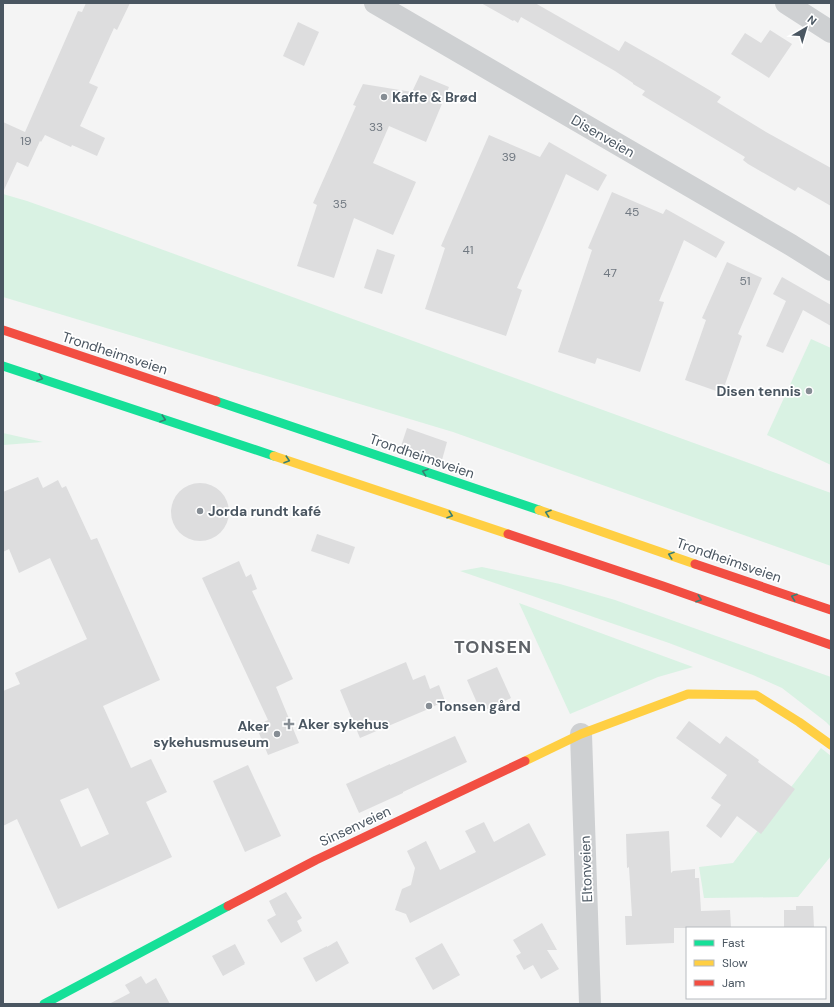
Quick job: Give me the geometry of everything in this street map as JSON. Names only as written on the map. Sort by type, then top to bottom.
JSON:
[{"type":"main road","name":"Trondheimsveien","points":[[3,330],[354,447],[831,610]]},
{"type":"main road","points":[[3,366],[655,584],[831,645]]},
{"type":"main road","name":"Sinsenveien","points":[[44,1004],[316,860],[581,734],[688,694],[756,696],[799,722],[831,745]]},
{"type":"street","name":"Disenveien","points":[[375,3],[791,244],[831,270]]},
{"type":"street","points":[[786,3],[831,32]]},
{"type":"street","name":"Eltonveien","points":[[581,734],[590,1004]]},
{"type":"green space","points":[[3,194],[92,224],[831,493],[831,566],[453,432],[3,297]]},
{"type":"green space","name":"Disen tennis","points":[[811,339],[831,348],[831,465],[767,435]]},
{"type":"green space","points":[[3,433],[43,442],[3,445]]},
{"type":"green space","points":[[482,567],[560,584],[615,600],[831,677],[831,727],[782,688],[753,675],[669,643],[460,571]]},
{"type":"green space","points":[[519,603],[693,667],[658,677],[570,714]]},
{"type":"green space","points":[[821,748],[831,756],[831,856],[798,897],[704,898],[699,867],[733,863]]},
{"type":"building","points":[[86,3],[130,3],[117,30],[114,28],[89,83],[98,87],[80,126],[105,138],[97,156],[72,145],[71,147],[45,135],[41,142],[40,141],[28,167],[17,162],[3,192],[3,122],[25,132],[78,11],[82,12]]},
{"type":"building","points":[[481,3],[535,3],[619,51],[625,41],[662,62],[721,97],[717,102],[766,132],[831,168],[831,206],[798,187],[795,191],[748,164],[743,160],[745,157],[642,95],[645,91],[615,71],[521,17],[518,23]]},
{"type":"building","points":[[298,22],[319,32],[304,66],[283,56]]},
{"type":"building","points":[[770,30],[792,44],[769,78],[731,54],[745,33],[761,43]]},
{"type":"building","points":[[420,75],[449,87],[426,142],[389,126],[373,163],[416,182],[393,235],[354,218],[334,278],[297,266],[317,205],[313,203],[356,106],[353,105],[363,84],[412,92]]},
{"type":"building","points":[[489,135],[540,157],[549,142],[607,175],[598,191],[566,174],[517,288],[522,290],[506,336],[425,309],[445,248],[441,246]]},
{"type":"building","points":[[612,192],[663,214],[666,209],[725,242],[716,258],[684,240],[659,301],[664,302],[640,372],[597,358],[595,364],[558,352],[592,250],[588,248]]},
{"type":"building","points":[[377,249],[395,255],[382,294],[364,288]]},
{"type":"building","points":[[727,262],[762,278],[738,334],[742,336],[722,393],[685,380],[706,320],[702,318]]},
{"type":"building","points":[[782,277],[831,305],[831,326],[803,310],[783,353],[766,346],[786,301],[773,294]]},
{"type":"building","points":[[407,428],[447,442],[442,460],[401,446]]},
{"type":"building","points":[[38,477],[43,488],[58,480],[62,488],[66,486],[91,540],[97,538],[160,680],[103,706],[131,768],[151,759],[167,792],[146,802],[172,857],[58,909],[17,819],[3,826],[3,691],[20,684],[15,673],[87,639],[50,558],[19,573],[9,549],[3,552],[3,492]],"holes":[[[88,788],[109,834],[81,847],[60,800]]]},
{"type":"building","name":"Jorda rundt kafé","points":[[194,483],[206,483],[221,491],[229,506],[229,518],[221,533],[206,541],[194,541],[179,533],[171,518],[171,506],[179,491]]},
{"type":"building","points":[[317,534],[355,547],[349,564],[311,551]]},
{"type":"building","points":[[239,561],[246,577],[251,574],[257,589],[252,591],[293,679],[276,687],[299,743],[268,755],[256,726],[268,720],[202,578]]},
{"type":"building","points":[[406,662],[413,680],[425,675],[430,689],[439,685],[445,701],[360,738],[340,690]]},
{"type":"building","points":[[497,667],[511,698],[481,712],[467,680]]},
{"type":"building","points":[[689,721],[720,744],[726,736],[795,789],[761,834],[737,816],[721,838],[706,826],[721,805],[711,798],[727,775],[676,738]]},
{"type":"building","points":[[455,736],[467,762],[359,813],[346,784]]},
{"type":"building","points":[[248,765],[281,836],[245,852],[213,781]]},
{"type":"building","points":[[484,822],[494,842],[529,823],[546,855],[410,923],[406,914],[395,910],[402,889],[411,885],[415,868],[407,851],[426,841],[440,870],[476,852],[465,831]]},
{"type":"building","points":[[669,831],[671,873],[673,871],[695,869],[695,878],[699,878],[701,911],[730,910],[731,927],[674,928],[674,943],[626,945],[625,916],[632,916],[629,867],[627,868],[626,834]]},
{"type":"building","points":[[286,892],[302,918],[297,921],[302,931],[281,943],[267,920],[276,915],[269,901]]},
{"type":"building","points":[[796,906],[813,906],[814,927],[784,927],[784,910],[796,910]]},
{"type":"building","points":[[542,923],[557,950],[547,950],[559,969],[541,979],[533,965],[524,970],[516,956],[521,953],[513,940]]},
{"type":"building","points":[[337,941],[349,963],[316,982],[303,958]]},
{"type":"building","points":[[442,943],[460,975],[433,990],[415,958]]},
{"type":"building","points":[[235,944],[245,964],[223,976],[212,956]]},
{"type":"building","points":[[141,976],[146,984],[156,978],[170,1004],[109,1004],[130,993],[125,985]]},
{"type":"traffic: fast","points":[[3,366],[274,456]]},
{"type":"traffic: fast","points":[[216,401],[539,510]]},
{"type":"traffic: fast","points":[[44,1004],[228,906]]},
{"type":"traffic: slow","points":[[274,456],[508,534]]},
{"type":"traffic: slow","points":[[539,510],[695,564]]},
{"type":"traffic: slow","points":[[525,761],[581,734],[688,694],[756,695],[799,722],[831,745]]},
{"type":"traffic: jam","points":[[3,330],[216,401]]},
{"type":"traffic: jam","points":[[508,534],[831,645]]},
{"type":"traffic: jam","points":[[695,564],[831,610]]},
{"type":"traffic: jam","points":[[228,906],[316,860],[525,761]]},
{"type":"place","name":"Kaffe & Brød","points":[[384,97]]},
{"type":"place","name":"Disen tennis","points":[[809,391]]},
{"type":"place","name":"Jorda rundt kafé","points":[[200,511]]},
{"type":"place","name":"Tonsen gård","points":[[429,706]]},
{"type":"place","name":"Aker sykehus","points":[[289,724]]},
{"type":"place","name":"Aker sykehusmuseum","points":[[277,734]]},
{"type":"district","name":"TONSEN","points":[[493,647]]}]
